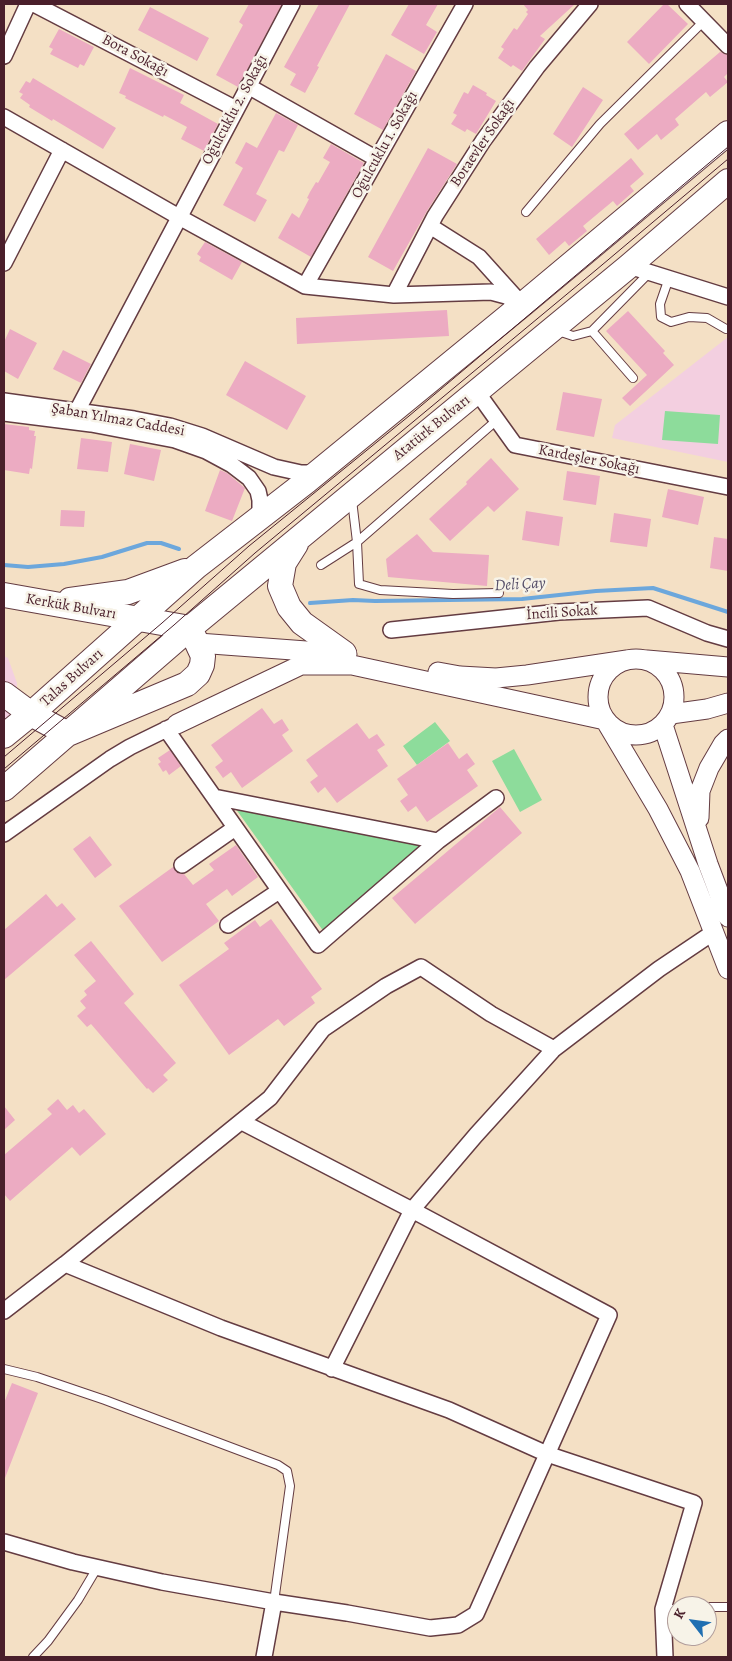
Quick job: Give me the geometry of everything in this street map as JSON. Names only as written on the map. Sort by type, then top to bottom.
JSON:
[{"type":"main road","points":[[139,619],[196,567],[316,474],[522,306],[728,133]]},
{"type":"main road","name":"Atatürk Bulvarı","points":[[68,734],[136,675],[194,636],[299,538],[553,328],[640,269],[728,181]]},
{"type":"main road","points":[[299,538],[284,563],[280,586],[289,607],[302,623],[344,654]]},
{"type":"main road","points":[[4,608],[128,592],[196,567]]},
{"type":"main road","name":"Kerkük Bulvarı","points":[[4,595],[139,619],[194,636]]},
{"type":"main road","name":"Talas Bulvarı","points":[[4,736],[139,619]]},
{"type":"main road","points":[[4,788],[68,734],[187,684],[198,674],[203,661],[202,651],[194,636]]},
{"type":"main road","points":[[4,694],[31,714],[68,734]]},
{"type":"street","points":[[4,56],[28,4]]},
{"type":"street","name":"Bora Sokağı","points":[[34,4],[236,109]]},
{"type":"street","name":"Oğulcuklu 2. Sokağı","points":[[77,411],[292,4]]},
{"type":"street","name":"Oğulcuklu 1. Sokağı","points":[[305,286],[464,4]]},
{"type":"street","name":"Boraevler Sokağı","points":[[394,295],[430,226],[458,178],[508,105],[590,4]]},
{"type":"street","points":[[687,4],[728,46]]},
{"type":"street","points":[[248,86],[377,160]]},
{"type":"street","points":[[4,117],[179,217],[305,286],[394,295],[492,292],[506,296],[522,306]]},
{"type":"street","points":[[4,263],[62,150]]},
{"type":"street","points":[[430,226],[479,257],[522,306]]},
{"type":"street","points":[[640,269],[728,296]]},
{"type":"street","name":"Kardeşler Sokağı","points":[[477,392],[515,445],[728,487]]},
{"type":"street","name":"Şaban Yılmaz Caddesi","points":[[4,401],[170,426],[202,436],[274,467],[294,472],[316,474]]},
{"type":"street","name":"Şaban Yılmaz Caddesi","points":[[4,413],[91,424],[175,440],[206,451],[232,465],[250,478],[260,500],[260,518]]},
{"type":"street","name":"İncili Sokak","points":[[391,630],[559,612],[648,608],[707,633],[728,639]]},
{"type":"street","points":[[194,636],[344,654],[460,676],[496,678],[634,660],[728,667]]},
{"type":"street","points":[[728,917],[698,832],[667,719],[674,701],[674,689],[662,668],[651,662],[634,660],[616,665],[607,672],[601,683],[598,695],[599,708],[658,809],[690,871],[728,969]]},
{"type":"street","points":[[4,834],[110,759],[171,727],[301,665],[352,665],[605,720],[614,729],[626,735],[640,736],[652,732],[667,719],[728,703]]},
{"type":"street","points":[[171,727],[214,797],[318,946],[438,841],[496,798]]},
{"type":"street","points":[[698,832],[700,791],[709,768],[728,739]]},
{"type":"street","points":[[214,797],[438,841]]},
{"type":"street","points":[[182,865],[235,828]]},
{"type":"street","points":[[228,925],[279,891]]},
{"type":"street","points":[[332,1369],[412,1210],[554,1049],[659,969],[714,932]]},
{"type":"street","points":[[4,1310],[65,1264],[270,1098],[324,1028],[386,986],[421,967],[491,1014],[554,1049]]},
{"type":"street","points":[[4,1542],[73,1562],[162,1582],[430,1628],[458,1625],[476,1614],[609,1316],[412,1210],[242,1122]]},
{"type":"street","points":[[65,1264],[221,1328],[449,1410],[548,1454],[694,1503],[673,1596]]},
{"type":"street","points":[[264,1657],[274,1602]]},
{"type":"street","points":[[665,1657],[667,1638]]},
{"type":"lane","points":[[526,212],[600,124],[704,21]]},
{"type":"lane","points":[[553,328],[573,336],[592,331],[640,269]]},
{"type":"lane","points":[[669,278],[660,304],[661,317],[671,322],[689,317],[707,318],[726,330]]},
{"type":"lane","points":[[592,331],[633,378]]},
{"type":"lane","points":[[321,565],[357,542],[497,420]]},
{"type":"lane","points":[[350,496],[357,542],[359,584],[380,590],[426,593],[499,593]]},
{"type":"lane","points":[[4,1370],[37,1377],[104,1400],[278,1465],[287,1471],[290,1486],[274,1602]]},
{"type":"lane","points":[[33,1657],[48,1641],[78,1600],[97,1568]]},
{"type":"shaded area","points":[[728,337],[728,462],[612,438],[615,425]]},
{"type":"shaded area","points":[[4,656],[8,658],[17,683],[16,713],[4,723]]},
{"type":"green space","points":[[665,411],[720,415],[718,444],[662,440]]},
{"type":"green space","points":[[435,722],[450,741],[417,765],[403,746]]},
{"type":"green space","points":[[514,749],[542,800],[520,812],[492,761]]},
{"type":"green space","points":[[233,805],[432,842],[324,932]]},
{"type":"building","points":[[249,4],[282,4],[238,87],[216,75],[243,25],[239,22]]},
{"type":"building","points":[[319,4],[350,4],[305,93],[290,85],[296,74],[284,67]]},
{"type":"building","points":[[409,4],[438,4],[426,25],[437,32],[424,54],[391,35]]},
{"type":"building","points":[[523,4],[575,4],[540,36],[545,39],[522,71],[513,65],[511,67],[498,58],[504,49],[501,47],[514,28],[517,30],[528,14],[526,12],[528,10]]},
{"type":"building","points":[[664,4],[667,4],[688,24],[649,64],[627,42]]},
{"type":"building","points":[[150,7],[209,38],[197,61],[138,30]]},
{"type":"building","points":[[59,29],[94,47],[84,66],[80,64],[78,68],[50,54],[53,49],[49,47]]},
{"type":"building","points":[[720,52],[728,55],[728,73],[724,77],[728,82],[710,97],[706,92],[675,119],[679,125],[661,140],[657,134],[638,150],[624,134]]},
{"type":"building","points":[[386,54],[416,71],[383,130],[354,114]]},
{"type":"building","points":[[130,68],[184,95],[180,103],[218,124],[204,151],[181,139],[187,127],[125,98],[126,96],[119,93]]},
{"type":"building","points":[[33,78],[116,128],[103,149],[29,107],[30,105],[20,98],[23,94],[19,92],[26,81],[30,83]]},
{"type":"building","points":[[473,85],[496,101],[476,134],[467,129],[465,132],[451,124],[457,115],[453,113],[464,92],[468,94]]},
{"type":"building","points":[[583,87],[603,100],[572,147],[553,134]]},
{"type":"building","points":[[276,113],[298,125],[284,152],[279,150],[256,194],[267,200],[255,222],[223,205],[243,168],[235,163],[246,142],[257,148]]},
{"type":"building","points":[[331,144],[364,163],[311,257],[278,238],[292,213],[299,218],[309,199],[307,198],[310,192],[316,182],[318,183],[330,162],[323,158]]},
{"type":"building","points":[[428,148],[457,164],[427,211],[393,271],[368,257]]},
{"type":"building","points":[[631,158],[644,174],[630,186],[634,191],[617,206],[613,201],[583,226],[587,231],[569,246],[565,241],[549,255],[536,239]]},
{"type":"building","points":[[205,242],[242,262],[232,280],[199,261],[201,257],[197,254]]},
{"type":"building","points":[[447,310],[449,336],[297,344],[296,318]]},
{"type":"building","points":[[628,311],[665,351],[663,353],[674,365],[630,406],[622,398],[647,375],[606,331]]},
{"type":"building","points":[[10,329],[37,343],[18,379],[4,371],[4,342]]},
{"type":"building","points":[[63,350],[91,364],[81,383],[53,369]]},
{"type":"building","points":[[245,361],[306,396],[287,430],[226,395]]},
{"type":"building","points":[[563,392],[602,399],[594,437],[556,430]]},
{"type":"building","points":[[4,424],[29,427],[29,430],[35,431],[32,469],[30,468],[29,474],[4,470]]},
{"type":"building","points":[[81,438],[112,442],[108,472],[77,469]]},
{"type":"building","points":[[130,444],[161,450],[154,481],[124,474]]},
{"type":"building","points":[[491,458],[519,489],[494,512],[488,506],[450,541],[429,519],[467,484],[466,482]]},
{"type":"building","points":[[220,470],[227,473],[245,488],[232,521],[205,511]]},
{"type":"building","points":[[567,471],[600,476],[596,505],[563,500]]},
{"type":"building","points":[[668,489],[704,497],[698,525],[662,517]]},
{"type":"building","points":[[61,510],[85,511],[84,527],[60,526]]},
{"type":"building","points":[[526,511],[563,517],[559,546],[522,540]]},
{"type":"building","points":[[614,513],[651,519],[647,547],[610,542]]},
{"type":"building","points":[[417,534],[433,552],[489,555],[487,586],[388,577],[386,559]]},
{"type":"building","points":[[714,537],[728,539],[728,571],[710,568]]},
{"type":"building","points":[[262,708],[274,724],[282,719],[289,730],[282,735],[293,751],[242,788],[231,772],[223,778],[215,767],[223,761],[211,745]]},
{"type":"building","points":[[357,723],[369,739],[377,734],[385,745],[377,750],[388,766],[337,803],[325,787],[318,793],[310,782],[318,776],[306,760]]},
{"type":"building","points":[[448,743],[459,759],[467,753],[475,764],[467,770],[478,786],[427,822],[416,806],[408,812],[400,801],[408,795],[397,779]]},
{"type":"building","points":[[170,750],[181,766],[169,775],[166,770],[163,772],[158,764],[161,762],[158,758]]},
{"type":"building","points":[[500,807],[522,833],[415,924],[392,898]]},
{"type":"building","points":[[90,836],[112,865],[95,878],[73,849]]},
{"type":"building","points":[[236,845],[258,877],[232,896],[227,889],[206,904],[219,921],[162,962],[119,906],[173,867],[178,873],[184,874],[193,885],[214,870],[209,864]]},
{"type":"building","points":[[46,894],[57,907],[62,903],[76,919],[4,980],[4,930]]},
{"type":"building","points":[[271,919],[322,989],[311,997],[315,1003],[284,1026],[278,1019],[229,1055],[179,985],[229,949],[224,943],[255,920],[260,927]]},
{"type":"building","points":[[91,941],[134,994],[124,1003],[176,1063],[163,1075],[168,1080],[153,1093],[147,1089],[91,1024],[87,1027],[77,1016],[86,1008],[80,1001],[87,995],[84,991],[96,981],[74,955]]},
{"type":"building","points":[[58,1099],[67,1110],[73,1105],[79,1113],[84,1109],[106,1134],[80,1156],[72,1147],[10,1201],[4,1194],[4,1155],[52,1114],[47,1109]]},
{"type":"building","points":[[4,1106],[15,1120],[4,1130]]},
{"type":"building","points":[[12,1383],[38,1393],[5,1478],[4,1403]]},
{"type":"waterway","points":[[4,565],[28,567],[64,564],[102,557],[147,543],[161,543],[179,549]]},
{"type":"waterway","name":"Deli Çay","points":[[310,603],[353,600],[522,599],[596,591],[653,588],[728,612]]},
{"type":"tram line","points":[[4,757],[162,623],[249,546],[409,416],[728,147]]},
{"type":"tram line","points":[[4,769],[174,625],[255,553],[728,159]]}]
